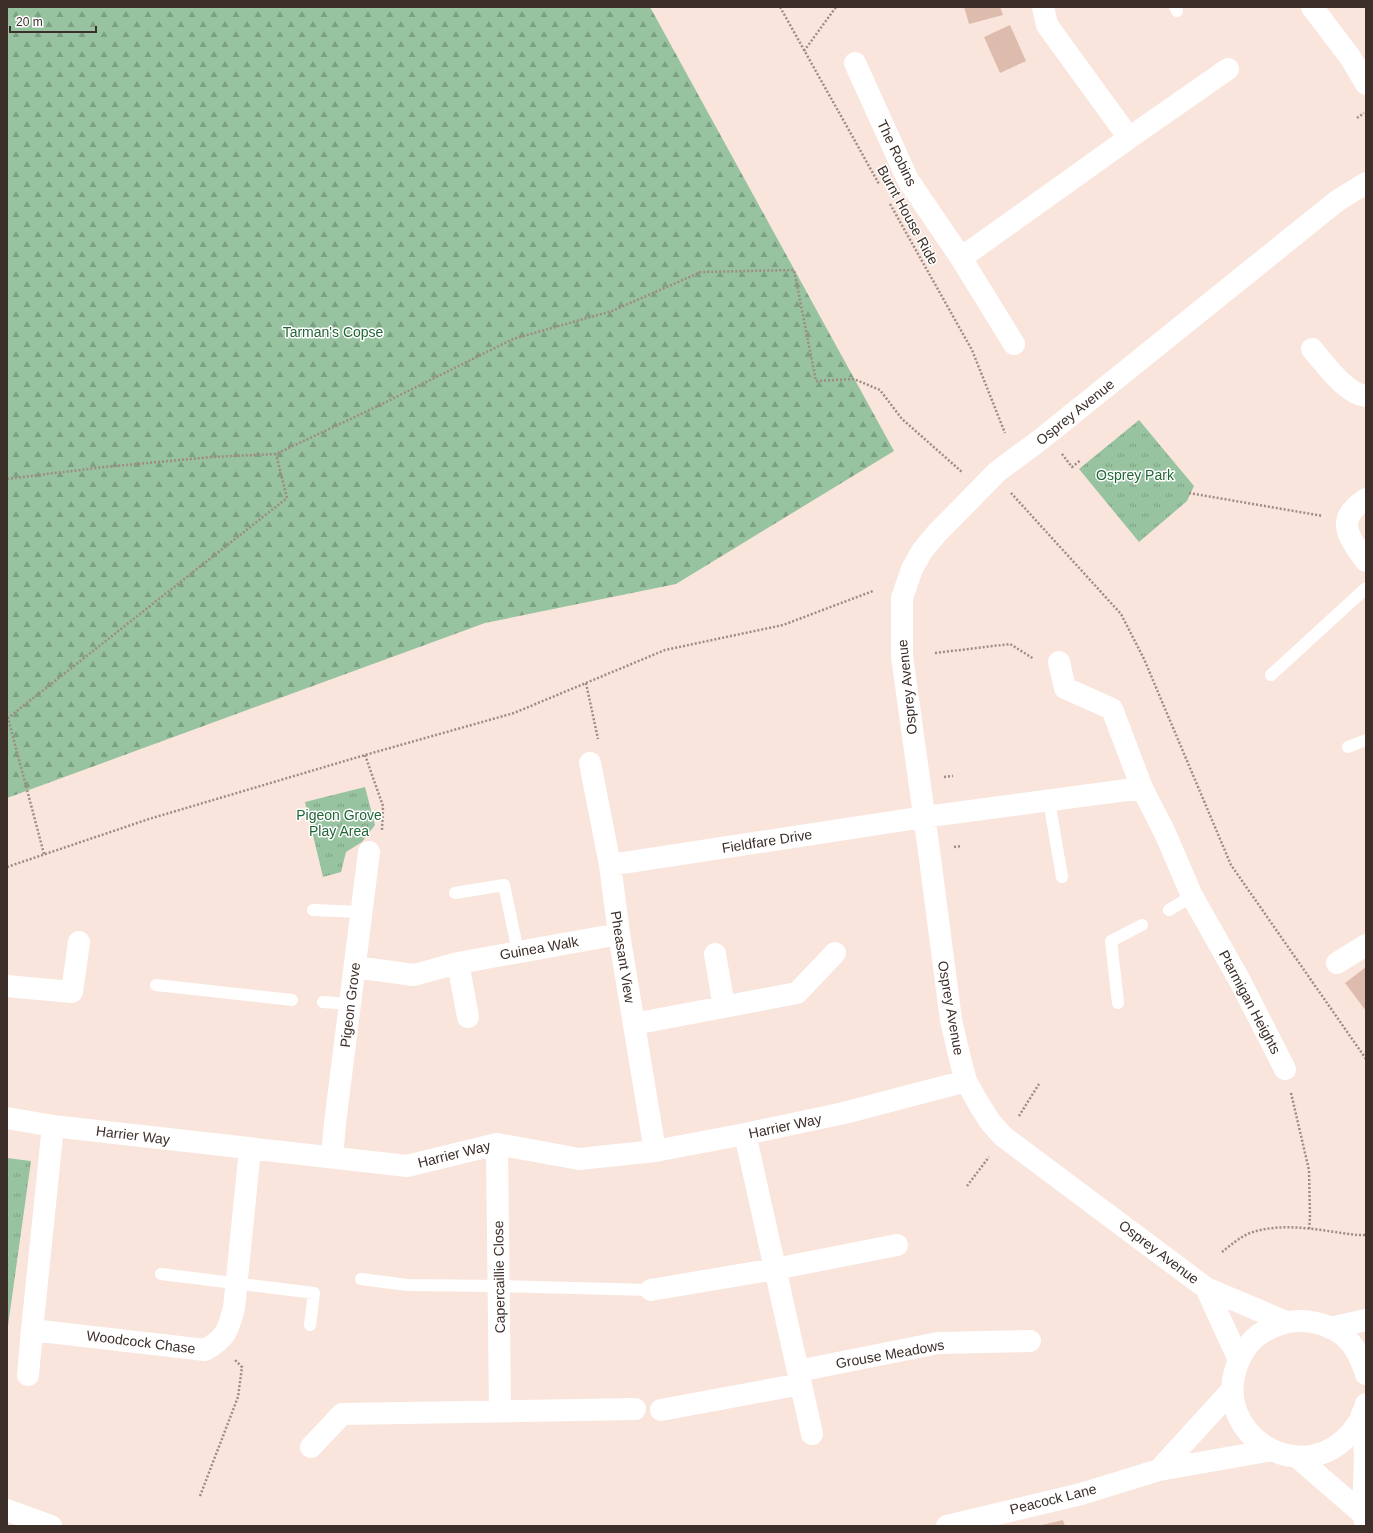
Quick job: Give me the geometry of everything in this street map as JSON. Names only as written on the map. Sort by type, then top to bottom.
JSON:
[{"type":"street","points":[[1043,7],[1047,24],[1129,138]]},
{"type":"street","points":[[1312,7],[1350,57],[1366,84]]},
{"type":"street","name":"The Robins","points":[[855,63],[908,180],[961,258],[1014,344]]},
{"type":"street","points":[[961,258],[1228,69]]},
{"type":"street","name":"Osprey Avenue","points":[[1286,1322],[1206,1288],[1004,1137],[980,1106],[966,1080],[951,1020],[902,656],[902,598],[912,569],[922,551],[958,511],[998,471],[1040,440],[1338,201],[1366,183]]},
{"type":"street","points":[[1312,349],[1347,388],[1362,396],[1366,396]]},
{"type":"street","points":[[1366,499],[1353,509],[1347,520],[1348,534],[1366,561]]},
{"type":"street","name":"Ptarmigan Heights","points":[[1061,669],[1065,688],[1112,709],[1142,788],[1165,833],[1192,896],[1240,981],[1285,1069]]},
{"type":"street","name":"Pheasant View","points":[[590,763],[610,865],[619,934],[655,1150]]},
{"type":"street","points":[[924,817],[1142,788]]},
{"type":"street","name":"Fieldfare Drive","points":[[610,865],[924,817]]},
{"type":"street","name":"Pigeon Grove","points":[[332,1157],[335,1123],[370,852]]},
{"type":"street","name":"Guinea Walk","points":[[355,967],[414,975],[458,963],[619,934]]},
{"type":"street","points":[[7,986],[72,992],[79,942]]},
{"type":"street","points":[[1338,963],[1366,945]]},
{"type":"street","points":[[634,1024],[797,993],[835,953]]},
{"type":"street","points":[[716,954],[724,1007]]},
{"type":"street","points":[[458,963],[468,1017]]},
{"type":"street","name":"Harrier Way","points":[[7,1118],[53,1126],[407,1166],[497,1144],[579,1159],[655,1150],[745,1134],[844,1113],[966,1080]]},
{"type":"street","points":[[28,1375],[53,1126]]},
{"type":"street","points":[[745,1134],[812,1434]]},
{"type":"street","name":"Capercaillie Close","points":[[497,1144],[500,1411]]},
{"type":"street","name":"Woodcock Chase","points":[[32,1330],[204,1350],[217,1343],[229,1329],[234,1308],[250,1149]]},
{"type":"street","points":[[651,1290],[775,1269],[897,1245]]},
{"type":"street","name":"Osprey Avenue","points":[[1206,1288],[1239,1360]]},
{"type":"street","points":[[1330,1328],[1366,1320]]},
{"type":"street","points":[[1364,1409],[1358,1424],[1351,1434],[1339,1444],[1315,1455],[1297,1457],[1272,1450],[1254,1439],[1241,1423],[1236,1410],[1232,1390],[1234,1376],[1239,1360],[1247,1347],[1259,1335],[1270,1328],[1286,1322],[1304,1321],[1317,1323],[1330,1328],[1343,1337],[1354,1348],[1362,1362],[1366,1374]]},
{"type":"street","name":"Grouse Meadows","points":[[661,1410],[938,1343],[1030,1341]]},
{"type":"street","name":"Peacock Lane","points":[[1158,1470],[1232,1390]]},
{"type":"street","points":[[311,1447],[342,1414],[635,1409]]},
{"type":"street","points":[[1364,1409],[1364,1520]]},
{"type":"street","name":"Peacock Lane","points":[[947,1526],[1081,1494],[1158,1470],[1272,1450]]},
{"type":"street","points":[[1297,1457],[1364,1520]]},
{"type":"street","points":[[7,1510],[51,1526]]},
{"type":"lane","points":[[1271,675],[1366,588]]},
{"type":"lane","points":[[1348,747],[1366,740]]},
{"type":"lane","points":[[1049,801],[1062,877]]},
{"type":"lane","points":[[455,893],[504,885],[518,952]]},
{"type":"lane","points":[[1169,910],[1192,896]]},
{"type":"lane","points":[[314,910],[362,912]]},
{"type":"lane","points":[[1118,1003],[1111,941],[1142,925]]},
{"type":"lane","points":[[156,985],[292,1000]]},
{"type":"lane","points":[[323,1002],[350,1004]]},
{"type":"lane","points":[[161,1274],[314,1293],[310,1325]]},
{"type":"lane","points":[[361,1279],[407,1285],[651,1290]]},
{"type":"path","name":"Burnt House Ride","points":[[780,7],[881,188]]},
{"type":"path","points":[[804,51],[836,7]]},
{"type":"path","points":[[1357,118],[1364,113]]},
{"type":"path","name":"Burnt House Ride","points":[[889,201],[972,350],[1007,437]]},
{"type":"path","points":[[7,480],[104,467],[212,457],[276,454],[378,406],[513,339],[612,311],[701,272],[794,270],[816,381],[854,379],[880,390],[902,419],[963,472]]},
{"type":"path","points":[[44,854],[8,718],[287,498],[276,454]]},
{"type":"path","points":[[1062,454],[1072,467],[1081,460]]},
{"type":"path","points":[[1190,494],[1347,520]]},
{"type":"path","points":[[1012,495],[1121,614],[1144,659],[1231,865],[1366,1059]]},
{"type":"path","points":[[7,867],[149,819],[365,755],[514,714],[665,650],[783,625],[873,591]]},
{"type":"path","points":[[935,654],[1010,644],[1061,669]]},
{"type":"path","points":[[586,683],[599,744],[590,763]]},
{"type":"path","points":[[365,755],[383,806],[382,841],[370,852]]},
{"type":"path","name":"Ptarmigan Heights","points":[[1285,1069],[1309,1170],[1309,1230]]},
{"type":"path","points":[[1016,1120],[1039,1084]]},
{"type":"path","points":[[967,1186],[993,1153]]},
{"type":"path","points":[[1222,1252],[1249,1233],[1291,1226],[1309,1230],[1366,1235]]},
{"type":"path","points":[[200,1496],[238,1397],[242,1367],[217,1343]]},
{"type":"green space","name":"Tarman's Copse","points":[[7,7],[650,7],[894,451],[676,584],[485,623],[7,798]]},
{"type":"green space","name":"Osprey Park","points":[[1139,420],[1194,486],[1187,501],[1139,542],[1079,469]]},
{"type":"green space","name":"Pigeon Grove Play Area","points":[[365,787],[375,825],[362,842],[346,852],[341,872],[323,877],[305,802]]},
{"type":"green space","points":[[7,1158],[31,1161],[7,1333]]},
{"type":"building","points":[[964,7],[1000,7],[1003,15],[969,24]]},
{"type":"building","points":[[1010,25],[1026,61],[1000,73],[984,37]]},
{"type":"building","points":[[1366,967],[1366,1011],[1345,983]]},
{"type":"building","points":[[1063,1520],[1065,1526],[1042,1526],[1042,1525]]}]
